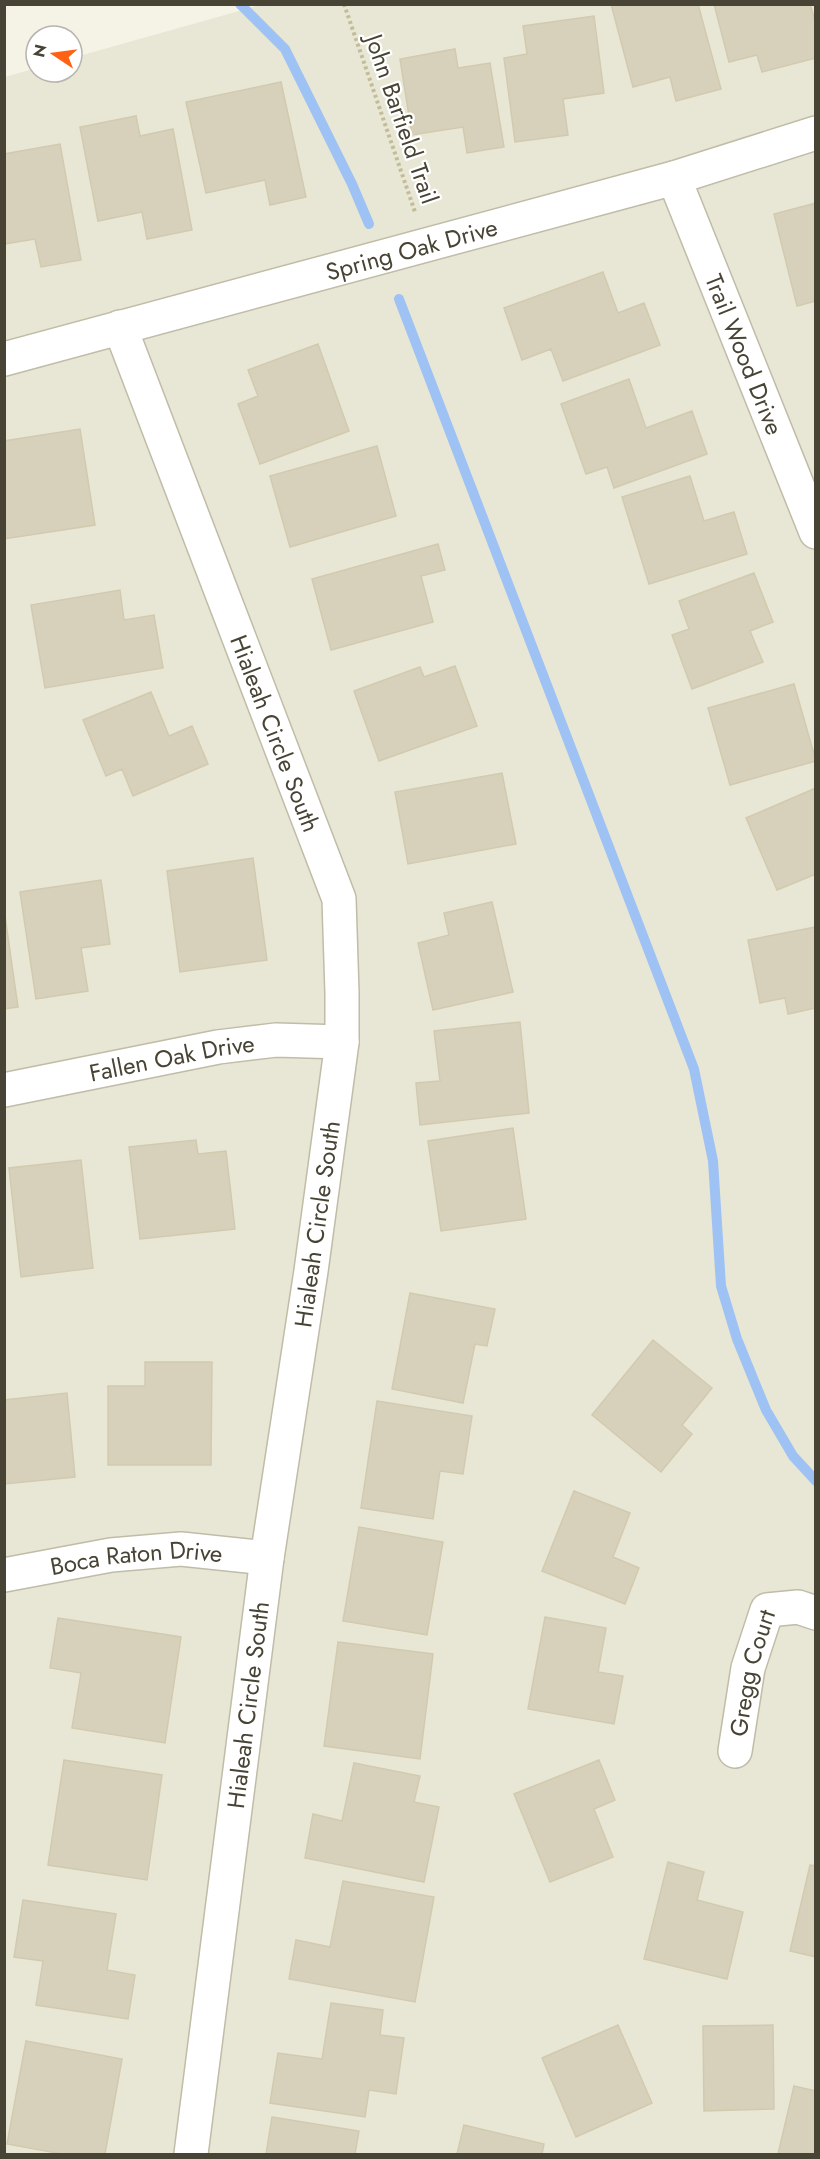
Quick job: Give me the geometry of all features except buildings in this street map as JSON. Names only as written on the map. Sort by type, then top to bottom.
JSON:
[{"type":"street","name":"Spring Oak Drive","points":[[4,358],[674,178],[816,133]]},
{"type":"street","name":"Trail Wood Drive","points":[[674,178],[816,532]]},
{"type":"street","name":"Hialeah Circle South","points":[[120,327],[339,899],[342,1042],[311,1271],[267,1558],[191,2154]]},
{"type":"street","name":"Fallen Oak Drive","points":[[4,1090],[218,1047],[276,1040],[342,1042]]},
{"type":"street","name":"Boca Raton Drive","points":[[4,1575],[111,1555],[182,1549],[267,1558]]},
{"type":"street","name":"Gregg Court","points":[[735,1751],[748,1668],[767,1611],[798,1607],[816,1613]]},
{"type":"path","name":"John Barfield Trail","points":[[344,4],[425,244]]},
{"type":"shaded area","points":[[260,5],[815,5],[815,2154],[5,2154],[5,77],[24,71],[24,84],[84,84],[84,55]]},
{"type":"waterway","points":[[240,4],[285,49],[352,184],[369,224]]},
{"type":"waterway","points":[[399,299],[694,1069],[713,1161],[721,1286],[737,1339],[766,1410],[793,1456],[816,1481]]}]
